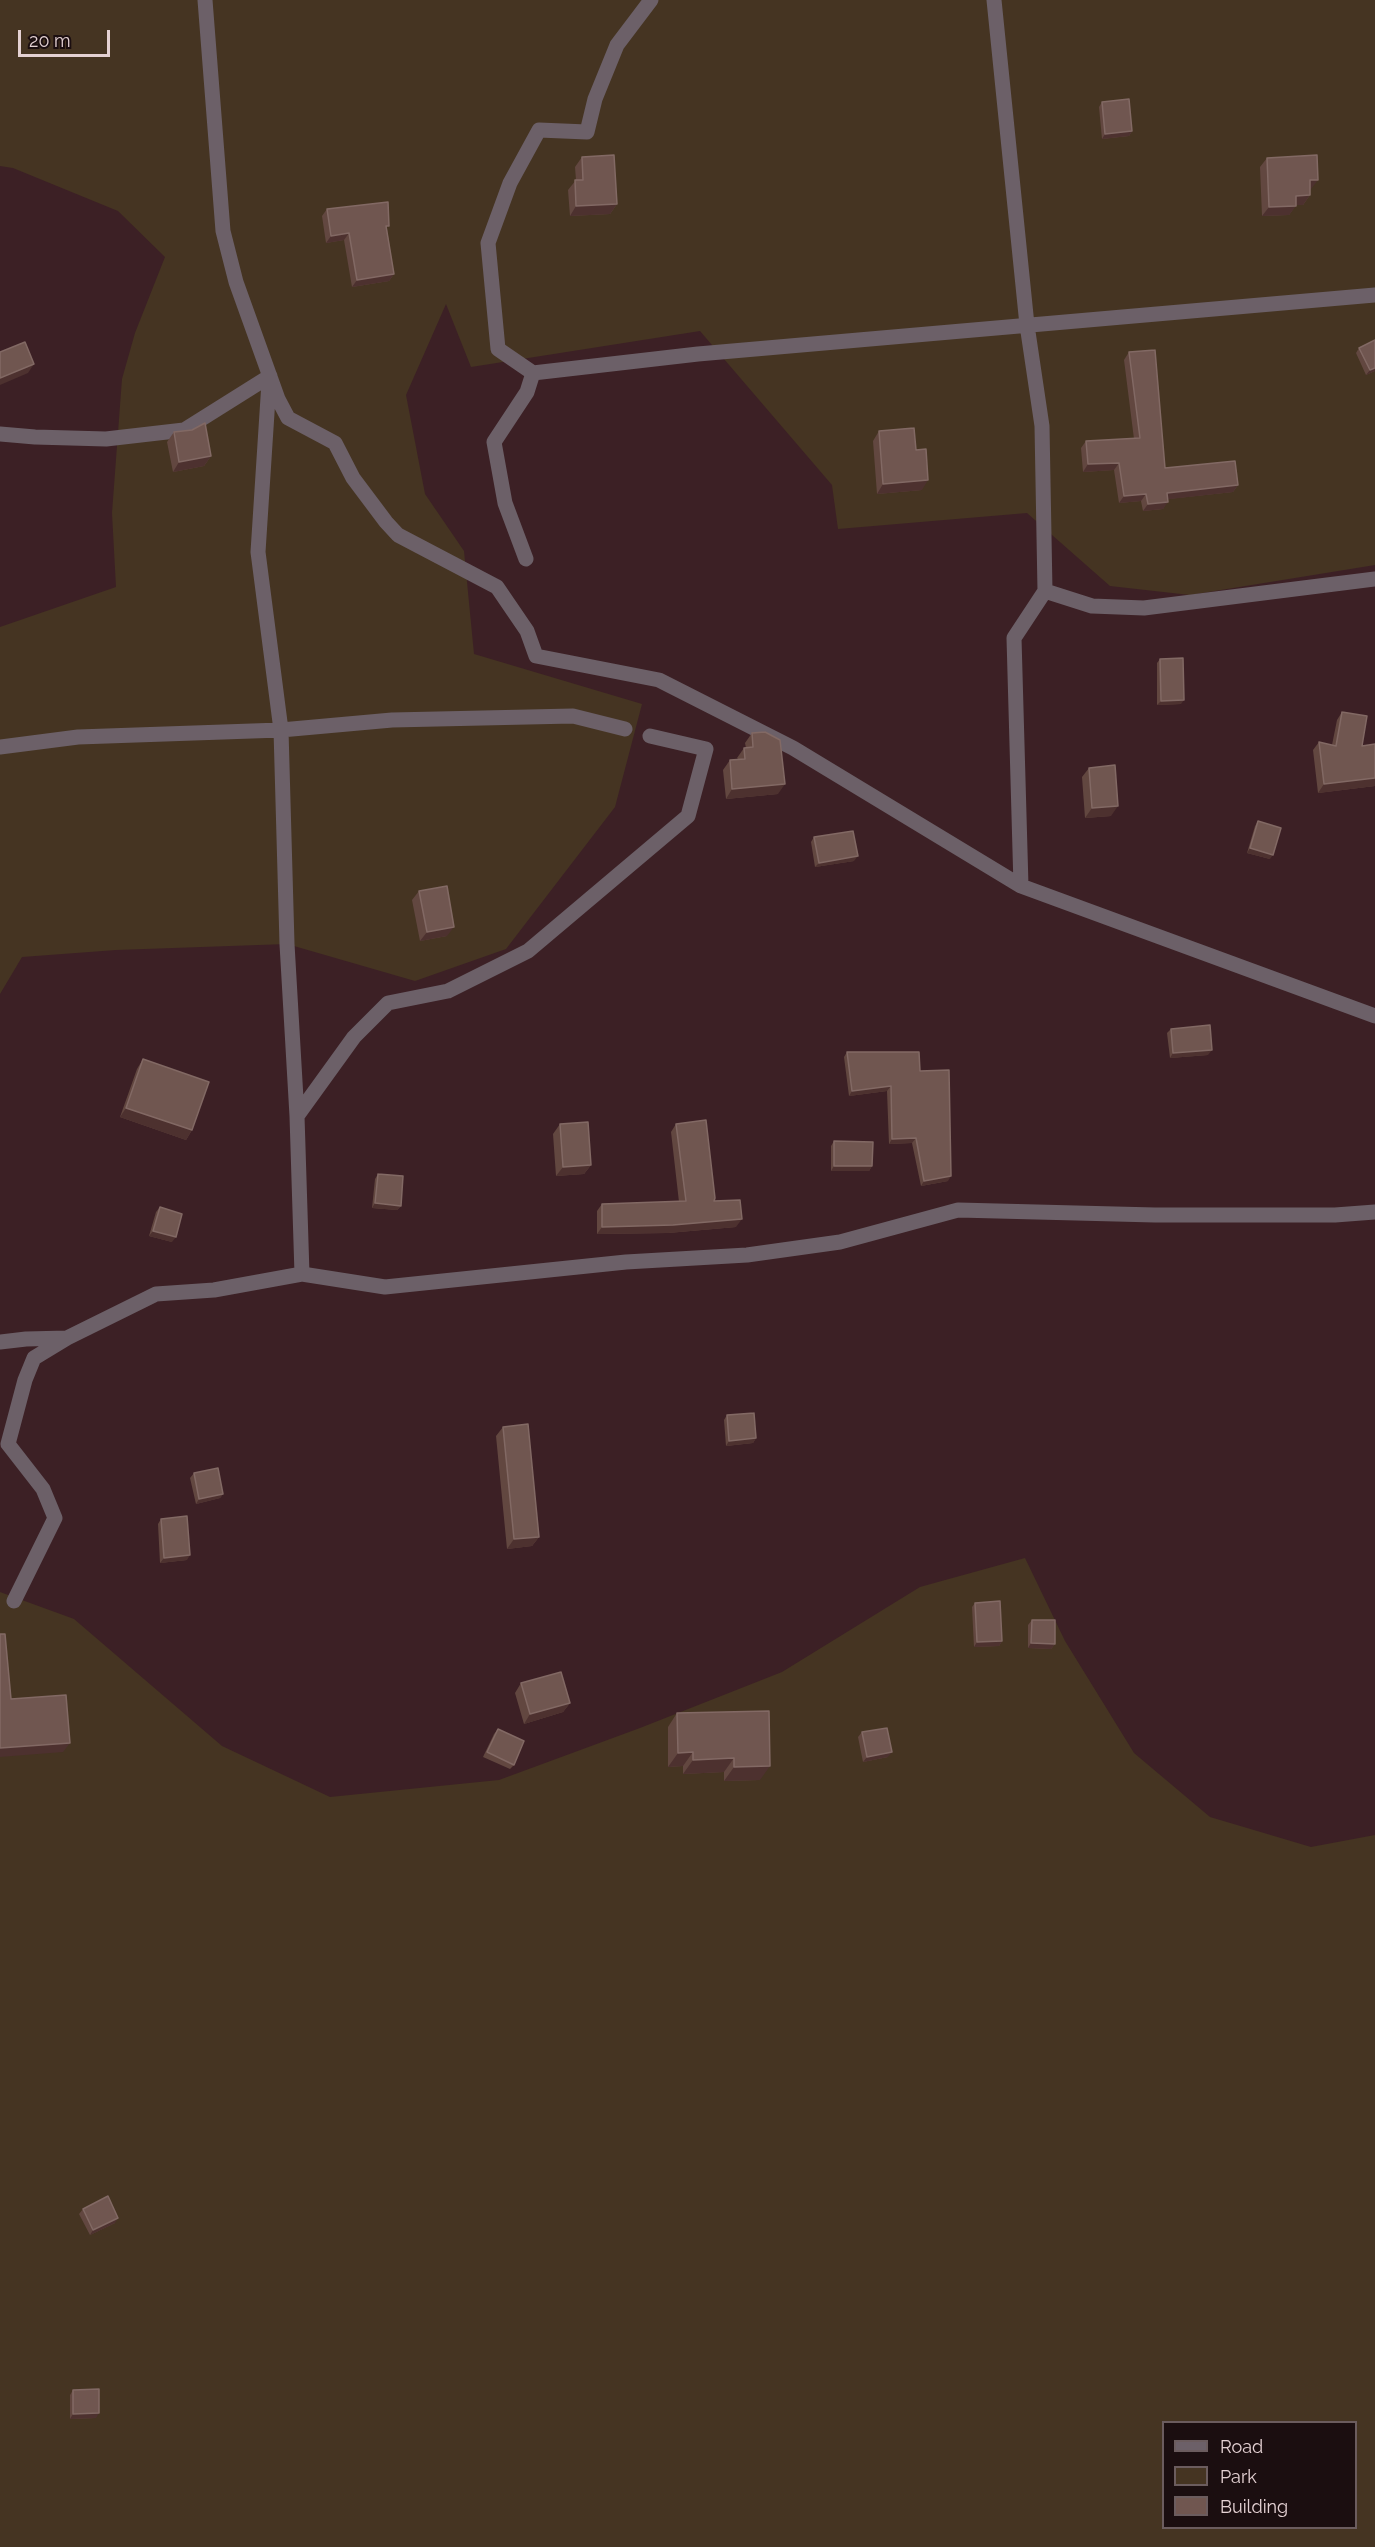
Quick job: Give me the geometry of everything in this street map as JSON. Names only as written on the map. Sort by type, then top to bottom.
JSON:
[{"type":"street","points":[[205,0],[223,231],[236,282],[270,376],[288,418],[335,443],[353,478],[398,535],[497,587],[527,631],[536,656],[659,680],[793,748],[1021,886],[1375,1016]]},
{"type":"street","points":[[651,0],[617,45],[595,99],[587,132],[539,130],[510,183],[488,243],[498,349],[533,373],[698,354],[1375,295]]},
{"type":"street","points":[[994,0],[1027,325],[1042,426],[1045,591],[1014,638],[1021,886]]},
{"type":"street","points":[[526,559],[505,503],[494,442],[527,392],[533,373]]},
{"type":"street","points":[[0,434],[106,439],[184,430],[270,376]]},
{"type":"street","points":[[270,376],[258,552],[281,730],[287,944],[297,1116],[302,1274]]},
{"type":"street","points":[[1045,591],[1092,606],[1144,608],[1375,579]]},
{"type":"street","points":[[0,747],[78,737],[281,730],[392,720],[573,717],[625,729]]},
{"type":"street","points":[[297,1116],[354,1037],[388,1003],[448,991],[528,951],[688,816],[706,749],[650,736]]},
{"type":"street","points":[[14,1601],[55,1518],[43,1489],[8,1444],[25,1380],[34,1358],[67,1338],[156,1294],[214,1290],[302,1274],[385,1287],[626,1262],[747,1255],[840,1242],[958,1210],[1155,1215],[1335,1215],[1375,1212]]},
{"type":"street","points":[[0,1342],[67,1338]]},
{"type":"green space","points":[[0,0],[1375,0],[1375,565],[1190,595],[1110,586],[1027,513],[838,529],[832,485],[700,331],[471,367],[446,304],[406,395],[425,494],[464,551],[474,654],[642,704],[615,807],[506,949],[415,981],[287,944],[116,950],[22,957],[0,994],[0,627],[116,587],[112,513],[122,379],[135,333],[165,257],[118,211],[13,168],[0,166]]},
{"type":"green space","points":[[1025,1558],[1065,1641],[1134,1753],[1210,1817],[1311,1847],[1375,1835],[1375,2547],[0,2547],[0,1592],[74,1619],[222,1746],[330,1797],[499,1780],[782,1672],[920,1587]]},
{"type":"building","points":[[1129,99],[1132,131],[1105,134],[1102,102]]},
{"type":"building","points":[[614,155],[617,204],[576,206],[575,180],[583,180],[582,157]]},
{"type":"building","points":[[1317,155],[1318,180],[1310,180],[1310,195],[1296,196],[1296,206],[1269,207],[1267,158]]},
{"type":"building","points":[[388,202],[389,226],[386,226],[394,274],[357,280],[349,233],[331,236],[327,209]]},
{"type":"building","points":[[1375,340],[1375,368],[1370,370],[1359,348]]},
{"type":"building","points":[[25,342],[34,364],[0,378],[0,352]]},
{"type":"building","points":[[1155,350],[1165,468],[1235,461],[1238,485],[1167,493],[1168,502],[1148,504],[1146,494],[1124,496],[1119,463],[1088,464],[1086,441],[1140,438],[1129,352]]},
{"type":"building","points":[[205,423],[211,456],[179,462],[174,432],[192,430]]},
{"type":"building","points":[[914,428],[916,450],[926,449],[928,480],[883,484],[879,431]]},
{"type":"building","points":[[1183,658],[1184,700],[1161,701],[1160,659]]},
{"type":"building","points":[[1342,712],[1367,716],[1362,746],[1375,744],[1375,778],[1324,784],[1319,742],[1336,746]]},
{"type":"building","points":[[765,732],[780,740],[785,784],[732,789],[730,760],[745,759],[744,748],[753,747],[752,733]]},
{"type":"building","points":[[1115,765],[1118,806],[1092,808],[1089,768]]},
{"type":"building","points":[[1258,821],[1281,828],[1273,855],[1250,848]]},
{"type":"building","points":[[853,831],[858,856],[819,863],[814,837]]},
{"type":"building","points":[[447,886],[454,927],[427,932],[419,891]]},
{"type":"building","points":[[1210,1025],[1212,1050],[1173,1053],[1171,1029]]},
{"type":"building","points":[[847,1052],[919,1052],[920,1071],[949,1070],[951,1176],[924,1181],[916,1138],[892,1139],[891,1086],[852,1091]]},
{"type":"building","points":[[143,1059],[209,1082],[192,1130],[126,1108]]},
{"type":"building","points":[[706,1120],[714,1201],[740,1200],[742,1219],[673,1225],[602,1227],[602,1204],[686,1201],[676,1124]]},
{"type":"building","points":[[588,1122],[591,1165],[563,1167],[560,1124]]},
{"type":"building","points":[[834,1141],[873,1142],[872,1166],[834,1166]]},
{"type":"building","points":[[378,1174],[403,1176],[401,1206],[375,1203]]},
{"type":"building","points":[[160,1207],[182,1214],[176,1237],[153,1231]]},
{"type":"building","points":[[754,1413],[756,1438],[729,1441],[727,1415]]},
{"type":"building","points":[[528,1424],[539,1537],[514,1539],[503,1427]]},
{"type":"building","points":[[218,1468],[223,1494],[199,1499],[194,1473]]},
{"type":"building","points":[[187,1516],[190,1555],[164,1558],[161,1519]]},
{"type":"building","points":[[1000,1601],[1002,1641],[977,1642],[975,1603]]},
{"type":"building","points":[[1032,1620],[1055,1620],[1055,1644],[1031,1643]]},
{"type":"building","points":[[0,1634],[5,1634],[11,1699],[66,1695],[70,1743],[0,1748]]},
{"type":"building","points":[[561,1672],[570,1703],[530,1714],[521,1683]]},
{"type":"building","points":[[769,1711],[770,1766],[734,1767],[734,1758],[693,1760],[693,1752],[678,1753],[677,1713]]},
{"type":"building","points":[[887,1728],[892,1752],[867,1757],[862,1732]]},
{"type":"building","points":[[498,1729],[524,1741],[514,1765],[487,1752]]},
{"type":"building","points":[[108,2196],[118,2218],[93,2230],[83,2209]]},
{"type":"building","points":[[99,2389],[99,2413],[73,2414],[73,2390]]}]
